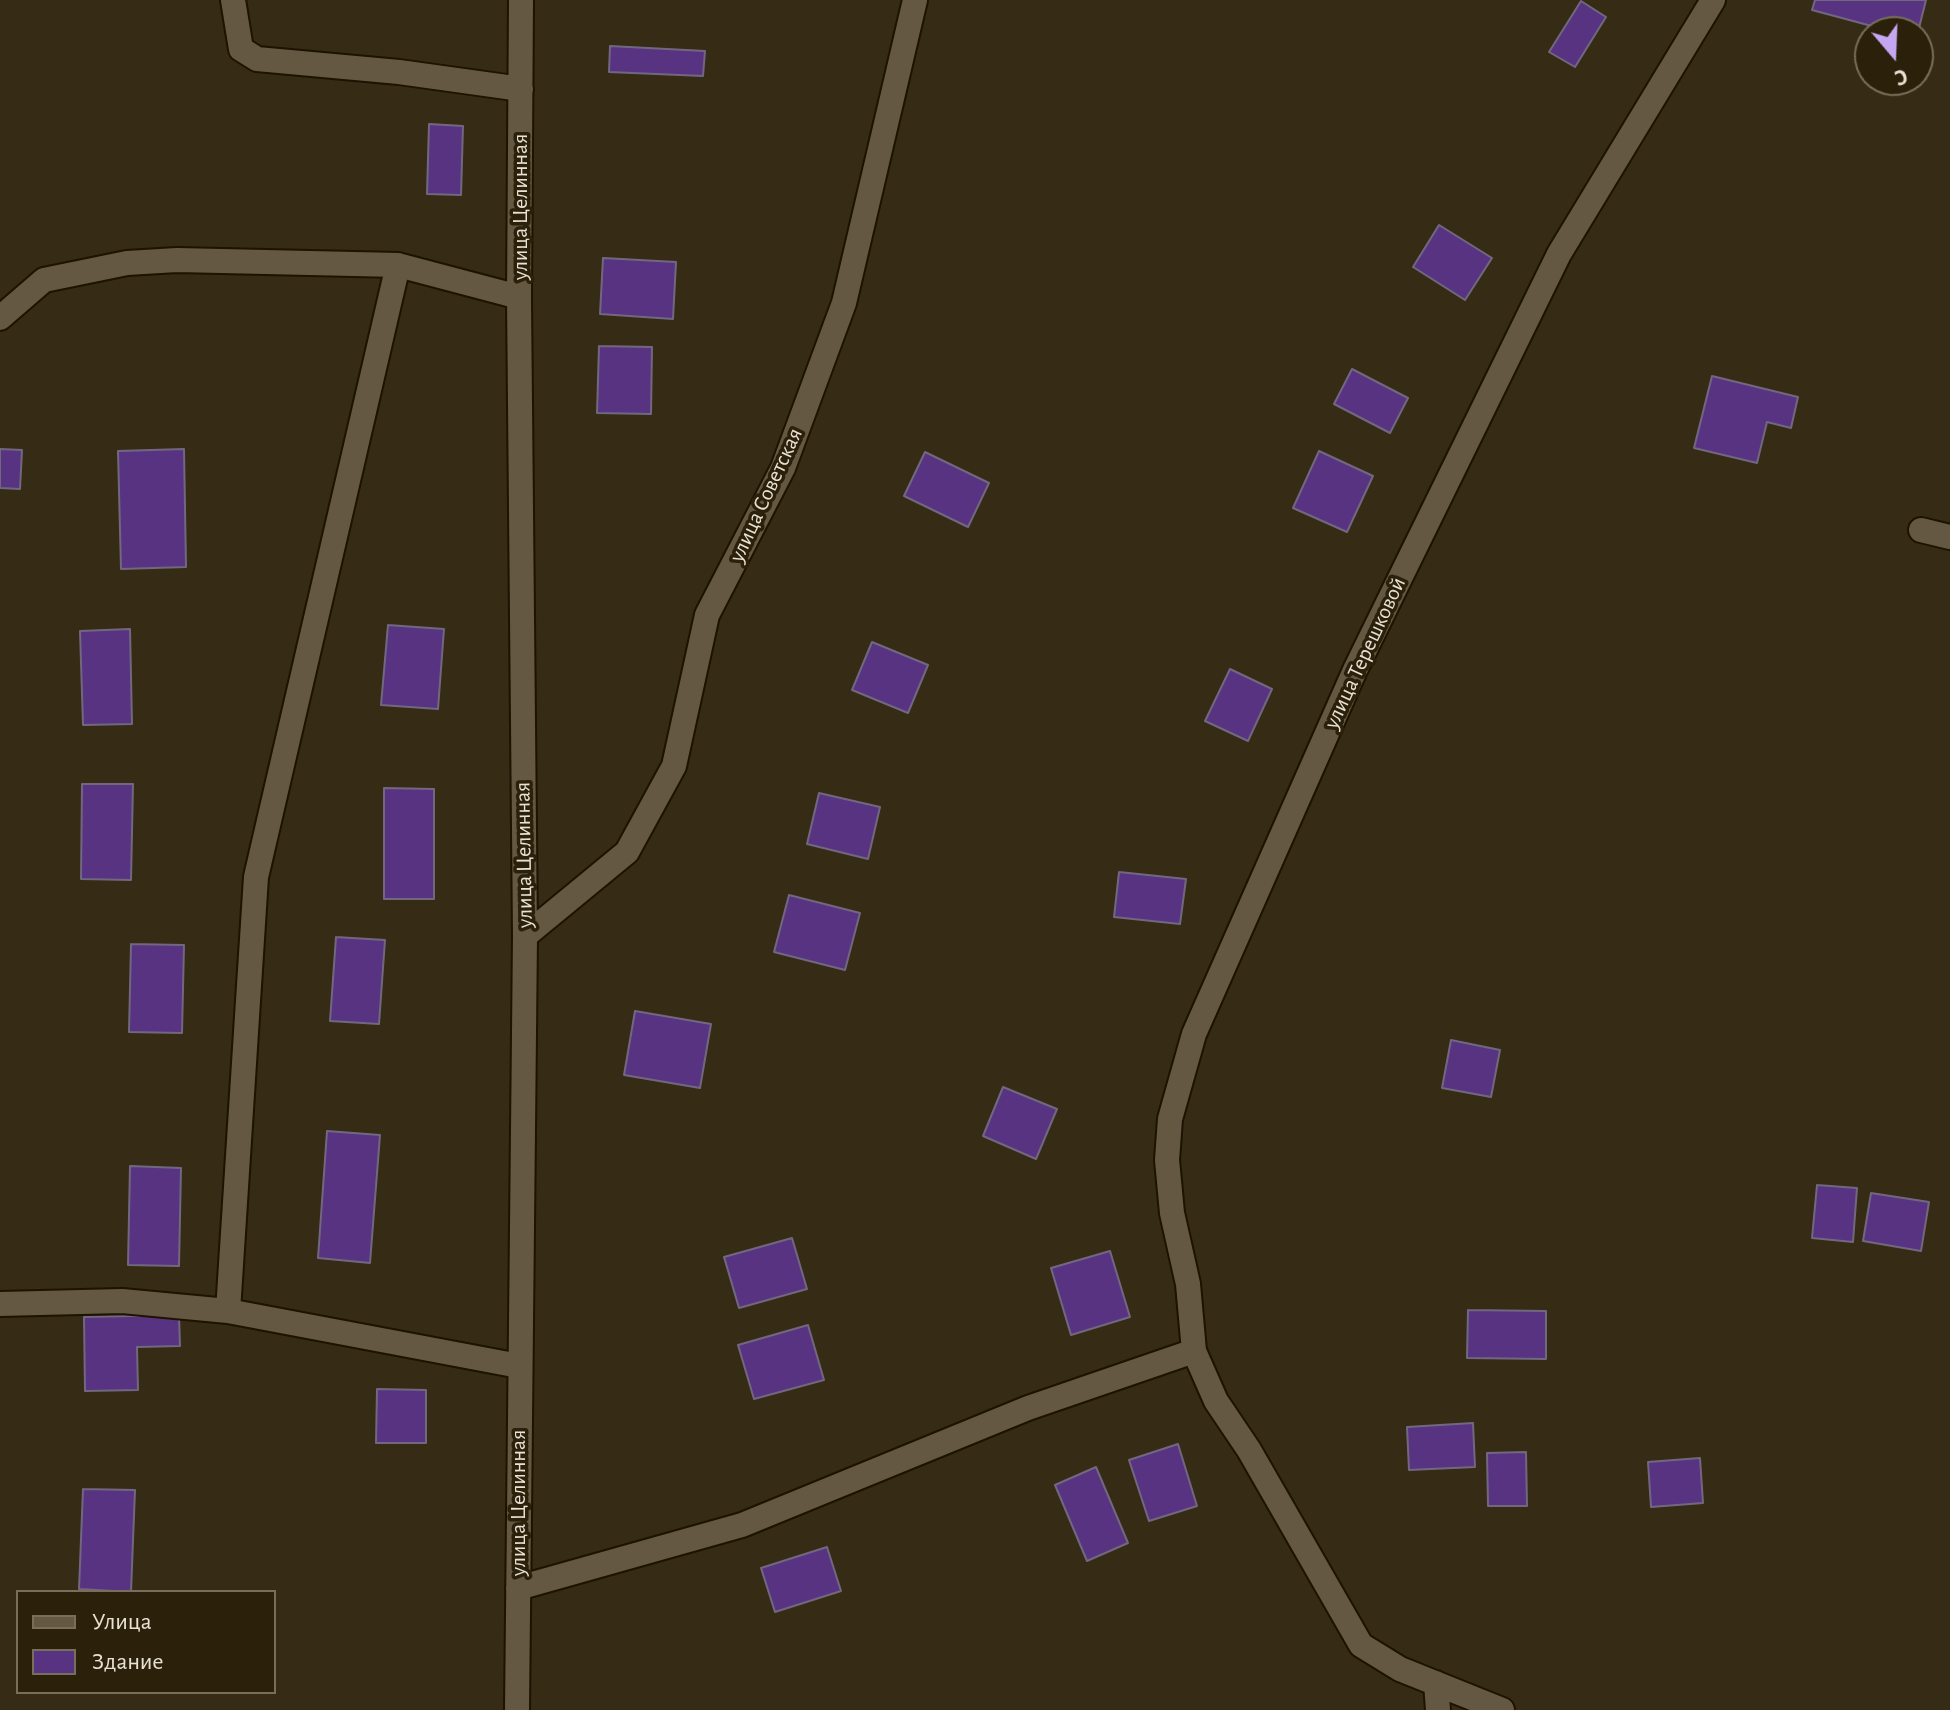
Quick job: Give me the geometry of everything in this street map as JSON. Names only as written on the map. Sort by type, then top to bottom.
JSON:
[{"type":"street","points":[[233,0],[241,49],[257,59],[399,72],[521,89]]},
{"type":"street","name":"улица Целинная","points":[[517,1710],[525,936],[519,297],[521,0]]},
{"type":"street","name":"улица Советская","points":[[525,936],[627,852],[674,766],[707,615],[783,468],[844,303],[915,0]]},
{"type":"street","name":"улица Терешковой","points":[[1502,1710],[1388,1663],[1361,1645],[1249,1450],[1216,1401],[1194,1351],[1188,1284],[1172,1213],[1167,1160],[1170,1119],[1194,1034],[1355,670],[1559,254],[1713,0]]},
{"type":"street","points":[[0,318],[44,280],[127,263],[177,260],[398,265],[519,297]]},
{"type":"street","points":[[228,1311],[256,877],[398,265]]},
{"type":"street","points":[[1921,530],[1950,537]]},
{"type":"street","points":[[0,1304],[122,1301],[228,1311],[519,1366]]},
{"type":"street","points":[[518,1588],[742,1525],[1028,1408],[1194,1351]]},
{"type":"street","points":[[1436,1683],[1438,1710]]},
{"type":"building","points":[[1815,0],[1926,0],[1922,16],[1854,16],[1854,21],[1812,10]]},
{"type":"building","points":[[1581,1],[1606,17],[1575,67],[1549,52]]},
{"type":"building","points":[[610,46],[705,51],[703,76],[609,72]]},
{"type":"building","points":[[429,124],[463,126],[461,195],[427,194]]},
{"type":"building","points":[[1439,225],[1492,258],[1465,300],[1413,267]]},
{"type":"building","points":[[603,258],[676,262],[673,319],[600,314]]},
{"type":"building","points":[[599,346],[652,347],[651,414],[597,413]]},
{"type":"building","points":[[1352,369],[1408,398],[1390,433],[1334,404]]},
{"type":"building","points":[[1712,376],[1798,397],[1791,428],[1767,422],[1757,463],[1694,448]]},
{"type":"building","points":[[0,449],[22,450],[20,489],[0,488]]},
{"type":"building","points":[[184,449],[186,567],[121,569],[118,451]]},
{"type":"building","points":[[1319,451],[1373,476],[1347,532],[1293,508]]},
{"type":"building","points":[[925,452],[989,483],[968,527],[904,496]]},
{"type":"building","points":[[388,625],[444,629],[438,709],[381,705]]},
{"type":"building","points":[[130,629],[132,724],[83,725],[80,631]]},
{"type":"building","points":[[872,642],[928,665],[908,713],[852,690]]},
{"type":"building","points":[[1230,669],[1272,689],[1248,741],[1205,721]]},
{"type":"building","points":[[82,784],[133,784],[131,880],[81,879]]},
{"type":"building","points":[[384,788],[434,789],[434,899],[384,899]]},
{"type":"building","points":[[819,793],[880,807],[868,859],[807,844]]},
{"type":"building","points":[[1119,872],[1186,879],[1180,924],[1114,917]]},
{"type":"building","points":[[789,895],[860,913],[845,970],[774,952]]},
{"type":"building","points":[[336,937],[385,940],[379,1024],[330,1021]]},
{"type":"building","points":[[131,944],[184,945],[182,1033],[129,1032]]},
{"type":"building","points":[[635,1011],[711,1024],[700,1088],[624,1075]]},
{"type":"building","points":[[1451,1040],[1500,1050],[1491,1097],[1442,1088]]},
{"type":"building","points":[[1003,1087],[1057,1109],[1036,1159],[983,1136]]},
{"type":"building","points":[[327,1131],[380,1135],[370,1263],[318,1258]]},
{"type":"building","points":[[130,1166],[181,1168],[179,1266],[128,1265]]},
{"type":"building","points":[[1817,1185],[1857,1188],[1853,1242],[1812,1238]]},
{"type":"building","points":[[1871,1193],[1929,1202],[1921,1251],[1863,1241]]},
{"type":"building","points":[[792,1238],[807,1289],[739,1308],[724,1257]]},
{"type":"building","points":[[1110,1251],[1130,1317],[1071,1335],[1051,1268]]},
{"type":"building","points":[[1468,1310],[1546,1311],[1546,1359],[1467,1358]]},
{"type":"building","points":[[179,1315],[180,1346],[137,1347],[138,1390],[85,1391],[84,1317]]},
{"type":"building","points":[[808,1325],[824,1380],[754,1399],[738,1345]]},
{"type":"building","points":[[377,1389],[426,1390],[426,1443],[376,1443]]},
{"type":"building","points":[[1473,1423],[1475,1467],[1409,1470],[1407,1427]]},
{"type":"building","points":[[1178,1444],[1197,1506],[1149,1521],[1129,1460]]},
{"type":"building","points":[[1526,1452],[1527,1506],[1488,1506],[1487,1453]]},
{"type":"building","points":[[1700,1458],[1703,1503],[1651,1507],[1648,1462]]},
{"type":"building","points":[[1096,1467],[1128,1543],[1087,1561],[1055,1485]]},
{"type":"building","points":[[83,1489],[135,1490],[131,1590],[79,1589]]},
{"type":"building","points":[[827,1547],[841,1591],[775,1612],[761,1568]]}]
